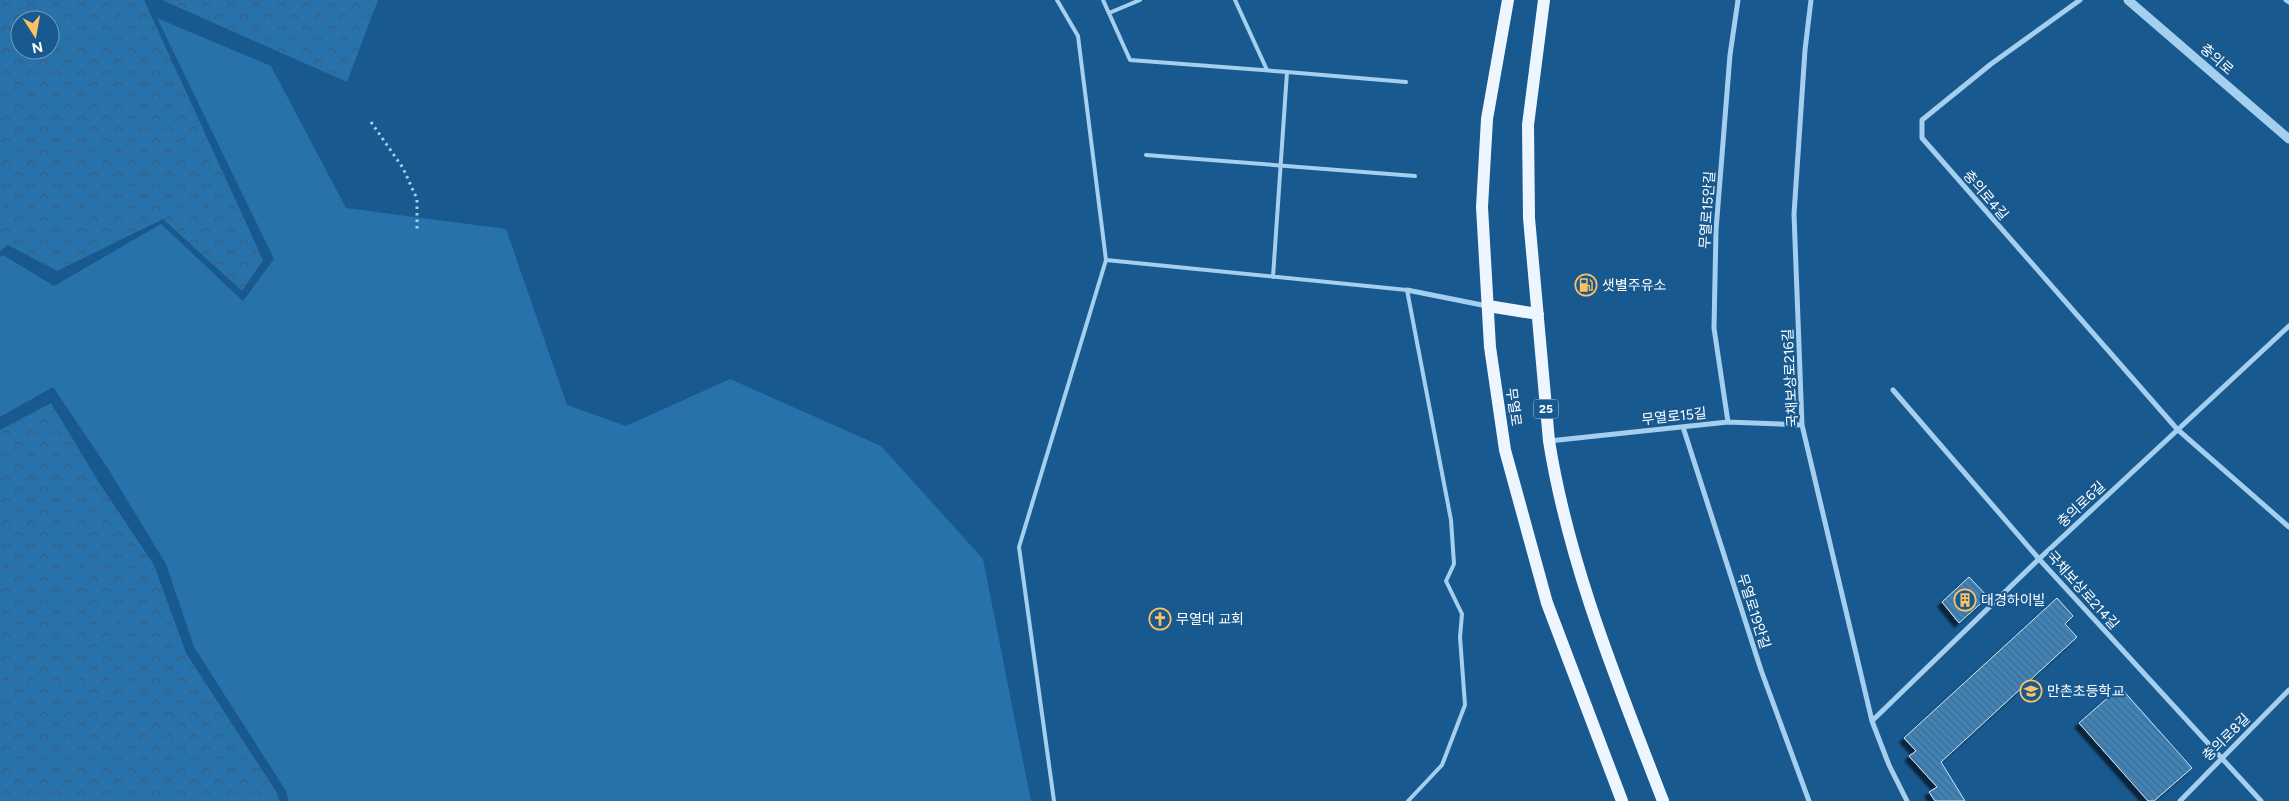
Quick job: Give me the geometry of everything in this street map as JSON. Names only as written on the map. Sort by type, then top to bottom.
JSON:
[{"type":"main road","name":"무열로","points":[[1508,0],[1487,119],[1482,207],[1490,347],[1505,450],[1547,604],[1622,801]]},
{"type":"main road","name":"25","points":[[1544,0],[1528,126],[1529,218],[1549,441],[1554,471],[1592,615],[1664,801]]},
{"type":"main road","points":[[1488,306],[1538,314]]},
{"type":"street","name":"무열로15안길","points":[[1728,422],[1714,328],[1715,259],[1730,55],[1738,0]]},
{"type":"street","name":"국채보상로216길","points":[[1811,0],[1805,50],[1794,214],[1802,425],[1872,721],[1889,766],[1908,801]]},
{"type":"street","name":"충의로4길","points":[[2080,0],[1991,64],[1922,120],[1922,138],[2177,429]]},
{"type":"street","name":"충의로","points":[[2128,0],[2289,139]]},
{"type":"street","points":[[1408,290],[1488,306]]},
{"type":"street","name":"충의로6길","points":[[1872,721],[2039,559],[2289,326]]},
{"type":"street","name":"국채보상로214길","points":[[1893,390],[2039,559],[2261,801]]},
{"type":"street","name":"무열로15길","points":[[1549,441],[1728,422],[1802,425]]},
{"type":"street","name":"무열로19안길","points":[[1683,427],[1761,670],[1809,801]]},
{"type":"street","points":[[2177,429],[2289,527]]},
{"type":"street","name":"충의로8길","points":[[2180,801],[2220,758],[2289,690]]},
{"type":"lane","points":[[1054,801],[1019,547],[1106,260],[1078,36],[1057,0]]},
{"type":"lane","points":[[1103,0],[1130,60],[1406,82]]},
{"type":"lane","points":[[1109,13],[1140,0]]},
{"type":"lane","points":[[1235,0],[1267,70]]},
{"type":"lane","points":[[1273,277],[1287,72]]},
{"type":"lane","points":[[1146,155],[1415,176]]},
{"type":"lane","points":[[1106,260],[1408,290],[1451,520],[1454,564],[1446,582],[1462,614],[1460,637],[1465,705],[1442,765],[1408,801]]},
{"type":"path","points":[[371,122],[403,168],[417,199],[417,229]]},
{"type":"green space","points":[[0,0],[144,0],[263,260],[242,291],[163,219],[57,271],[8,245],[0,251]]},
{"type":"green space","points":[[162,0],[378,0],[347,82]]},
{"type":"green space","points":[[157,18],[271,66],[346,208],[506,229],[567,405],[626,426],[730,379],[881,446],[983,559],[1031,801],[289,801],[286,791],[194,647],[166,564],[107,467],[53,387],[0,417],[0,257],[3,255],[54,286],[161,224],[243,301],[274,259]]},
{"type":"green space","points":[[51,403],[98,481],[154,565],[186,653],[277,793],[279,801],[0,801],[0,430]]},
{"type":"building","name":"대경하이빌","points":[[1969,577],[1988,597],[1959,623],[1942,602]]},
{"type":"building","points":[[2057,598],[2073,616],[2065,624],[2077,637],[1941,762],[1965,801],[1935,801],[1929,792],[1937,787],[1909,756],[1916,751],[1904,738]]},
{"type":"building","points":[[2120,687],[2192,768],[2154,801],[2148,801],[2079,723]]},
{"type":"place","name":"샛별주유소","points":[[1586,285]]},
{"type":"place","name":"대경하이빌","points":[[1965,600]]},
{"type":"place","name":"무열대 교회","points":[[1160,619]]},
{"type":"place","name":"만촌초등학교","points":[[2031,691]]}]
